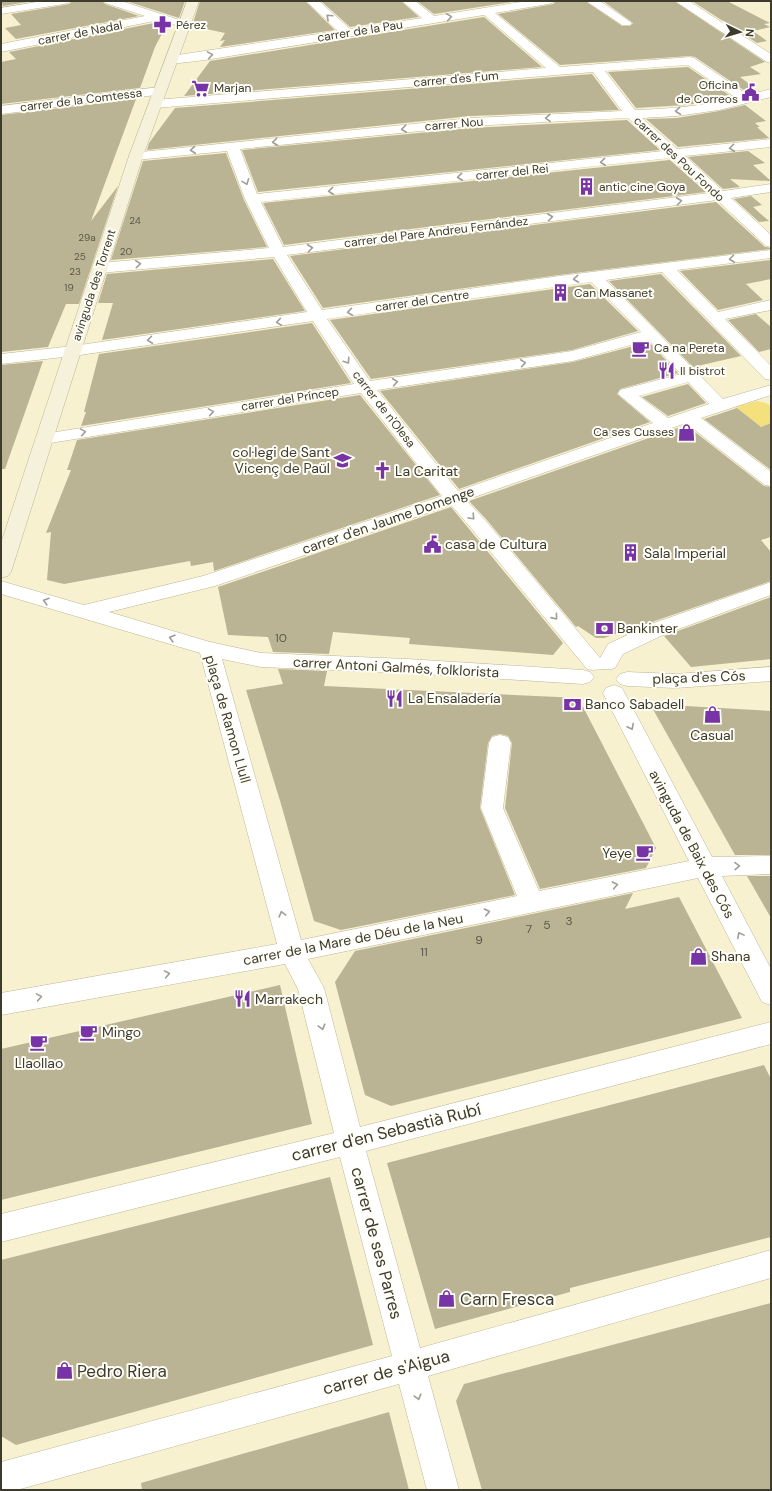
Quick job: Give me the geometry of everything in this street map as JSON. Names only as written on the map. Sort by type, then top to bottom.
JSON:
[{"type":"main road","name":"avinguda des Torrent","points":[[1,572],[136,156],[193,1]]},
{"type":"street","points":[[1,11],[64,1]]},
{"type":"street","points":[[109,1],[185,25]]},
{"type":"street","points":[[312,1],[347,33]]},
{"type":"street","points":[[408,1],[430,19]]},
{"type":"street","name":"carrer de la Pau","points":[[171,60],[205,56],[548,1]]},
{"type":"street","points":[[592,1],[626,23]]},
{"type":"street","points":[[681,1],[771,59]]},
{"type":"street","points":[[486,11],[557,71]]},
{"type":"street","name":"carrer de Nadal","points":[[1,48],[159,17]]},
{"type":"street","name":"carrer d'es Fum","points":[[155,104],[690,61],[746,99]]},
{"type":"street","name":"carrer des Pou Fondo","points":[[596,68],[632,115],[718,196],[771,243]]},
{"type":"street","name":"carrer de la Comtessa","points":[[1,110],[160,91]]},
{"type":"street","name":"carrer Nou","points":[[136,156],[471,122],[677,112],[719,106],[771,93]]},
{"type":"street","name":"carrer del Rei","points":[[252,199],[675,155],[771,143]]},
{"type":"street","name":"carrer de n'Olesa","points":[[232,146],[252,199],[278,252],[318,317],[365,387],[454,498],[478,524],[595,668]]},
{"type":"street","name":"carrer del Pare Andreu Fernández","points":[[100,268],[278,252],[771,188]]},
{"type":"street","name":"carrer del Centre","points":[[1,359],[72,351],[595,277],[771,254]]},
{"type":"street","points":[[666,268],[771,375]]},
{"type":"street","points":[[595,277],[652,334],[720,406]]},
{"type":"street","points":[[714,317],[771,305]]},
{"type":"street","name":"carrer del Príncep","points":[[44,439],[365,387],[573,356],[652,334]]},
{"type":"street","points":[[666,425],[626,394],[692,376]]},
{"type":"street","name":"carrer d'en Jaume Domenge","points":[[84,612],[208,581],[690,418],[720,406],[768,394]]},
{"type":"street","points":[[690,418],[771,481]]},
{"type":"street","name":"plaça de Ramon Llull","points":[[1,587],[210,649],[292,952]]},
{"type":"street","points":[[595,668],[615,649],[658,629],[771,588]]},
{"type":"street","name":"carrer Antoni Galmés, folklorista","points":[[210,649],[261,660],[407,666],[595,668]]},
{"type":"street","points":[[595,668],[621,669],[620,686]]},
{"type":"street","name":"plaça d'es Cós","points":[[595,668],[584,682],[594,691],[607,693],[620,686],[771,674]]},
{"type":"street","name":"avinguda de Baix des Cós","points":[[620,686],[704,867],[771,994]]},
{"type":"street","points":[[500,743],[492,808],[532,902]]},
{"type":"street","name":"carrer de la Mare de Déu de la Neu","points":[[1,1004],[292,952],[704,867],[771,865]]},
{"type":"street","name":"carrer de ses Parres","points":[[292,952],[311,988],[350,1142],[443,1490]]},
{"type":"street","name":"carrer d'en Sebastià Rubí","points":[[1,1228],[350,1142],[771,1033]]},
{"type":"street","name":"carrer de s'Aigua","points":[[1,1478],[410,1366],[771,1264]]},
{"type":"shaded area","points":[[756,401],[766,403],[771,406],[771,423],[748,431],[747,416],[736,407]]},
{"type":"building","points":[[1,1],[34,1],[3,6]]},
{"type":"building","points":[[72,1],[102,1],[105,4],[139,16],[16,39],[5,28],[21,25],[11,14],[69,4]]},
{"type":"building","points":[[126,1],[185,1],[179,18]]},
{"type":"building","points":[[200,1],[305,1],[335,30],[220,47],[225,40],[220,41],[225,33],[192,26]]},
{"type":"building","points":[[321,1],[401,1],[419,17],[350,27]]},
{"type":"building","points":[[417,1],[518,1],[434,14]]},
{"type":"building","points":[[556,1],[585,1],[622,26],[630,26],[633,23],[603,1],[674,1],[765,62],[750,67],[761,74],[740,77],[759,91],[748,93],[695,57],[690,56],[560,65],[498,14],[553,4]]},
{"type":"building","points":[[692,1],[727,1],[770,23],[764,24],[770,27],[753,31],[767,41],[757,43]]},
{"type":"building","points":[[484,17],[542,67],[184,96],[210,61]]},
{"type":"building","points":[[159,22],[167,24],[155,47],[140,88],[1,104],[1,62],[16,59],[9,52]]},
{"type":"building","points":[[688,67],[732,97],[686,105],[636,108],[608,72]]},
{"type":"building","points":[[592,74],[619,110],[471,116],[147,150],[149,143],[175,108]]},
{"type":"building","points":[[136,99],[91,221],[118,186],[79,304],[66,304],[48,347],[1,352],[1,115]]},
{"type":"building","points":[[745,105],[766,121],[755,123],[760,127],[757,127],[769,138],[678,147],[646,119],[677,118]]},
{"type":"building","points":[[627,120],[660,150],[258,192],[242,150],[471,128]]},
{"type":"building","points":[[748,151],[765,163],[753,165],[771,181],[730,179],[740,187],[723,189],[688,157]]},
{"type":"building","points":[[226,153],[244,200],[267,247],[111,260],[143,161]]},
{"type":"building","points":[[670,160],[706,192],[284,245],[263,203]]},
{"type":"building","points":[[751,196],[762,205],[753,207],[769,221],[759,222],[734,199]]},
{"type":"building","points":[[716,202],[765,247],[771,249],[559,275],[323,308],[290,256]]},
{"type":"building","points":[[273,259],[305,311],[102,340],[113,303],[98,303],[107,274]]},
{"type":"building","points":[[771,260],[771,279],[746,284],[763,300],[718,310],[680,271]]},
{"type":"building","points":[[661,274],[741,356],[693,367],[609,281]]},
{"type":"building","points":[[590,284],[638,331],[572,350],[371,379],[330,320]]},
{"type":"building","points":[[756,314],[771,327],[771,349],[759,352],[728,320]]},
{"type":"building","points":[[312,323],[351,383],[81,426],[86,412],[84,412],[99,354]]},
{"type":"building","points":[[649,342],[678,373],[620,389],[617,394],[650,422],[459,489],[380,391],[573,362]]},
{"type":"building","points":[[43,361],[5,469],[1,469],[1,365]]},
{"type":"building","points":[[688,384],[706,403],[668,416],[642,397]]},
{"type":"building","points":[[360,395],[440,495],[214,571],[213,562],[191,566],[190,561],[64,584],[47,580],[51,532],[46,533],[71,470],[67,470],[77,440]]},
{"type":"building","points":[[737,408],[761,427],[771,423],[771,470],[704,419]]},
{"type":"building","points":[[686,425],[764,486],[771,487],[771,537],[761,540],[771,552],[771,581],[604,638],[596,638],[578,626],[576,627],[486,519],[469,501]]},
{"type":"building","points":[[451,507],[563,643],[553,655],[409,644],[410,638],[333,632],[329,654],[273,652],[268,637],[228,635],[218,587]]},
{"type":"building","points":[[771,597],[771,659],[691,667],[664,636]]},
{"type":"building","points":[[278,669],[327,671],[324,686],[580,698],[580,701],[656,848],[646,868],[540,889],[505,808],[512,743],[508,736],[500,734],[492,736],[488,743],[480,808],[515,895],[341,930],[314,921],[281,804],[246,690],[283,684]]},
{"type":"building","points":[[650,704],[771,711],[771,855],[735,855]]},
{"type":"building","points":[[747,876],[771,876],[771,918]]},
{"type":"building","points":[[633,893],[625,909],[679,897],[742,1018],[391,1106],[365,1095],[335,982],[355,951]]},
{"type":"building","points":[[280,985],[312,1124],[1,1200],[1,1049]]},
{"type":"building","points":[[764,1065],[771,1079],[771,1237],[570,1288],[570,1292],[435,1329],[387,1163]]},
{"type":"building","points":[[330,1177],[373,1345],[16,1445],[1,1436],[1,1260]]},
{"type":"building","points":[[771,1303],[771,1490],[482,1490],[456,1401],[464,1384]]},
{"type":"building","points":[[389,1412],[409,1490],[142,1490],[141,1483]]},
{"type":"place","name":"Pérez","points":[[163,25]]},
{"type":"place","name":"Marjan","points":[[201,88]]},
{"type":"place","name":"Oficina de Correos","points":[[751,92]]},
{"type":"place","name":"antic cine Goya","points":[[586,187]]},
{"type":"place","name":"Can Massanet","points":[[561,293]]},
{"type":"place","name":"Ca na Pereta","points":[[641,348]]},
{"type":"place","name":"Il bistrot","points":[[667,371]]},
{"type":"place","name":"Ca ses Cusses","points":[[687,432]]},
{"type":"place","name":"col·legi de Sant Vicenç de Paül","points":[[343,460]]},
{"type":"place","name":"La Caritat","points":[[382,471]]},
{"type":"place","name":"casa de Cultura","points":[[432,544]]},
{"type":"place","name":"Sala Imperial","points":[[631,553]]},
{"type":"place","name":"Bankinter","points":[[604,628]]},
{"type":"place","name":"La Ensaladería","points":[[395,698]]},
{"type":"place","name":"Banco Sabadell","points":[[572,704]]},
{"type":"place","name":"Casual","points":[[712,715]]},
{"type":"place","name":"Yeye","points":[[645,853]]},
{"type":"place","name":"Shana","points":[[698,956]]},
{"type":"place","name":"Marrakech","points":[[242,999]]},
{"type":"place","name":"Mingo","points":[[89,1032]]},
{"type":"place","name":"Llaollao","points":[[39,1043]]},
{"type":"place","name":"Carn Fresca","points":[[447,1299]]},
{"type":"place","name":"Pedro Riera","points":[[64,1371]]}]
